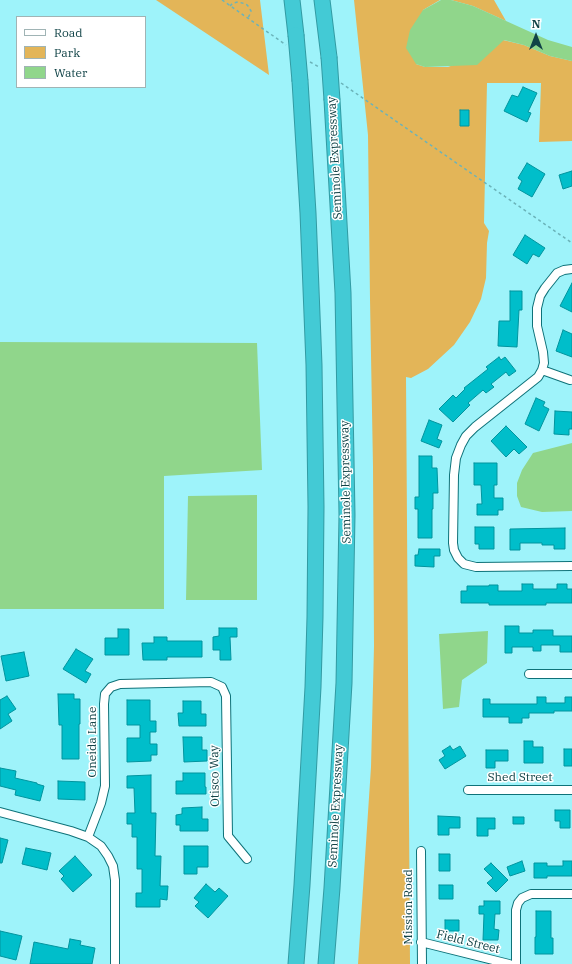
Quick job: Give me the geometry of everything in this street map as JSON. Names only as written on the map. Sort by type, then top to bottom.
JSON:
[{"type":"highway","points":[[292,0],[291,40],[300,81],[308,213],[314,365],[316,507],[313,687],[303,878],[296,964]]},
{"type":"highway","name":"Seminole Expressway","points":[[322,0],[326,64],[332,100],[343,293],[347,515],[344,683],[326,964]]},
{"type":"street","points":[[572,270],[564,270],[557,273],[540,296],[537,308],[537,326],[544,363],[538,377],[475,427],[466,436],[461,445],[456,458],[454,475],[452,542],[458,558],[464,564],[476,567],[572,566]]},
{"type":"street","points":[[542,370],[570,380]]},
{"type":"street","points":[[529,674],[572,674]]},
{"type":"street","name":"Oneida Lane","points":[[88,837],[101,803],[105,786],[104,704],[105,694],[111,687],[120,684],[211,682],[222,687]]},
{"type":"street","name":"Otisco Way","points":[[222,687],[226,696],[228,836],[247,859]]},
{"type":"street","name":"Shed Street","points":[[468,790],[572,790]]},
{"type":"street","points":[[0,812],[71,831],[88,837],[101,846],[113,866],[115,880],[115,964]]},
{"type":"street","name":"Mission Road","points":[[421,850],[422,964]]},
{"type":"street","points":[[516,964],[516,910],[518,903],[522,898],[531,894],[572,894]]},
{"type":"street","name":"Field Street","points":[[421,942],[509,964]]},
{"type":"path","points":[[222,0],[248,18],[291,40]]},
{"type":"path","points":[[230,6],[236,2],[246,4],[251,11],[248,18]]},
{"type":"path","points":[[311,62],[326,64]]},
{"type":"path","points":[[336,80],[572,243]]},
{"type":"green space","points":[[156,0],[260,0],[269,75]]},
{"type":"green space","points":[[354,0],[440,0],[423,10],[416,64],[425,67],[448,67],[491,51],[503,40],[524,45],[550,56],[572,61],[572,141],[539,142],[541,83],[487,83],[484,223],[489,231],[487,243],[486,278],[481,299],[470,322],[454,345],[428,369],[411,378],[406,377],[410,964],[358,964],[371,767],[374,646],[368,135]]},
{"type":"green space","points":[[451,0],[494,0],[506,21],[473,6]]},
{"type":"water","points":[[441,0],[451,0],[473,6],[548,40],[572,47],[572,61],[550,56],[524,45],[504,40],[477,65],[425,67],[416,64],[406,48],[410,30],[423,10]]},
{"type":"water","points":[[0,342],[257,343],[262,470],[164,476],[164,609],[0,609]]},
{"type":"water","points":[[572,443],[572,511],[542,512],[521,507],[517,496],[517,483],[522,470],[533,453]]},
{"type":"water","points":[[257,495],[257,600],[186,600],[188,496]]},
{"type":"water","points":[[488,631],[487,663],[462,680],[459,707],[443,709],[439,634]]},
{"type":"building","points":[[523,87],[537,93],[528,112],[531,113],[527,122],[504,111],[512,95],[518,97]]},
{"type":"building","points":[[460,110],[469,110],[469,126],[460,126]]},
{"type":"building","points":[[527,163],[545,174],[532,197],[518,189],[522,181],[518,178]]},
{"type":"building","points":[[572,171],[572,186],[563,189],[559,175]]},
{"type":"building","points":[[525,235],[545,248],[539,257],[533,254],[527,264],[513,255]]},
{"type":"building","points":[[572,283],[572,312],[560,306]]},
{"type":"building","points":[[510,291],[522,291],[522,310],[519,310],[517,347],[498,346],[499,321],[510,321]]},
{"type":"building","points":[[563,330],[572,334],[572,357],[556,351]]},
{"type":"building","points":[[499,357],[501,360],[505,357],[516,371],[509,376],[506,372],[491,384],[494,387],[486,393],[483,390],[468,403],[470,405],[453,422],[439,409],[453,395],[456,398],[465,389],[464,388],[488,369],[486,367]]},
{"type":"building","points":[[536,398],[545,402],[543,406],[549,409],[539,431],[525,424]]},
{"type":"building","points":[[555,411],[572,412],[572,429],[569,429],[569,435],[554,434]]},
{"type":"building","points":[[429,420],[442,425],[437,439],[442,441],[439,448],[421,441]]},
{"type":"building","points":[[506,426],[527,447],[519,454],[514,449],[506,457],[491,441]]},
{"type":"building","points":[[419,456],[432,456],[432,468],[437,468],[438,493],[433,493],[432,538],[418,538],[418,509],[415,509],[415,497],[419,497]]},
{"type":"building","points":[[474,463],[497,463],[497,485],[494,485],[494,498],[503,498],[503,510],[498,510],[498,515],[477,515],[477,504],[482,504],[481,485],[474,485]]},
{"type":"building","points":[[475,527],[494,527],[494,549],[479,549],[479,544],[475,544]]},
{"type":"building","points":[[565,528],[565,549],[554,549],[554,545],[542,545],[542,543],[520,543],[520,550],[510,550],[510,529]]},
{"type":"building","points":[[419,549],[440,549],[440,556],[434,556],[434,567],[415,566],[415,555],[418,555]]},
{"type":"building","points":[[522,584],[533,584],[533,589],[557,589],[557,584],[567,584],[567,589],[572,589],[572,603],[546,603],[546,605],[489,605],[489,603],[461,603],[461,591],[467,591],[467,586],[498,585],[498,591],[522,591]]},
{"type":"building","points":[[505,626],[519,626],[519,633],[533,633],[533,630],[553,630],[553,636],[572,636],[572,652],[560,652],[560,645],[541,645],[541,651],[533,651],[533,647],[512,647],[512,653],[505,653]]},
{"type":"building","points":[[219,628],[237,628],[237,637],[230,637],[231,660],[220,660],[220,650],[213,650],[213,637],[219,636]]},
{"type":"building","points":[[118,629],[129,629],[129,655],[105,655],[105,638],[118,638]]},
{"type":"building","points":[[154,637],[167,637],[167,641],[202,641],[202,657],[167,657],[167,660],[143,660],[142,643],[154,643]]},
{"type":"building","points":[[76,649],[93,659],[85,671],[91,674],[86,683],[63,669]]},
{"type":"building","points":[[24,652],[29,676],[6,681],[1,656]]},
{"type":"building","points":[[58,694],[74,694],[74,699],[80,699],[79,759],[62,759],[62,725],[59,725]]},
{"type":"building","points":[[7,696],[16,709],[8,714],[12,721],[0,729],[0,700]]},
{"type":"building","points":[[537,697],[546,697],[546,703],[565,703],[565,697],[572,697],[572,711],[529,713],[529,718],[522,718],[522,723],[509,723],[509,717],[483,717],[483,699],[490,699],[490,704],[537,704]]},
{"type":"building","points":[[127,700],[150,700],[150,721],[156,721],[156,732],[150,732],[150,744],[157,744],[157,755],[151,755],[151,761],[127,762],[127,738],[140,738],[140,725],[127,725]]},
{"type":"building","points":[[183,701],[201,701],[201,714],[206,714],[206,726],[179,726],[178,713],[183,713]]},
{"type":"building","points":[[183,737],[202,737],[202,750],[207,750],[207,761],[184,762]]},
{"type":"building","points":[[524,741],[533,741],[533,747],[543,747],[543,763],[524,763]]},
{"type":"building","points":[[450,746],[453,750],[460,746],[466,756],[445,769],[439,760],[445,756],[442,751]]},
{"type":"building","points":[[564,749],[572,749],[572,766],[564,766]]},
{"type":"building","points":[[486,750],[508,750],[508,761],[495,761],[495,768],[486,768]]},
{"type":"building","points":[[0,768],[16,771],[15,778],[44,786],[40,801],[15,795],[16,790],[0,786]]},
{"type":"building","points":[[183,773],[205,773],[206,794],[176,794],[176,781],[183,781]]},
{"type":"building","points":[[151,775],[151,813],[156,813],[155,856],[161,856],[160,886],[168,886],[167,900],[160,899],[160,907],[136,907],[136,893],[142,893],[142,869],[137,869],[137,837],[132,837],[132,824],[127,824],[127,813],[135,813],[134,788],[127,788],[127,776]]},
{"type":"building","points":[[58,781],[85,782],[85,800],[58,799]]},
{"type":"building","points":[[202,807],[202,819],[208,819],[208,831],[180,831],[180,825],[176,825],[176,815],[182,814],[182,808]]},
{"type":"building","points":[[555,810],[570,810],[570,828],[560,828],[560,821],[555,821]]},
{"type":"building","points":[[438,816],[460,817],[460,828],[449,828],[449,835],[438,835]]},
{"type":"building","points":[[513,817],[524,817],[524,824],[513,824]]},
{"type":"building","points":[[477,818],[495,818],[495,829],[488,829],[488,836],[477,836]]},
{"type":"building","points":[[0,838],[8,840],[2,863],[0,863]]},
{"type":"building","points":[[184,846],[208,846],[208,867],[197,867],[197,874],[184,874]]},
{"type":"building","points":[[26,848],[51,853],[47,870],[22,864]]},
{"type":"building","points":[[439,854],[450,854],[450,871],[439,871]]},
{"type":"building","points":[[75,856],[92,875],[73,892],[61,879],[64,876],[59,871]]},
{"type":"building","points":[[522,861],[525,871],[510,876],[507,867]]},
{"type":"building","points":[[563,861],[572,861],[572,876],[547,876],[547,878],[534,878],[534,863],[547,863],[547,866],[563,866]]},
{"type":"building","points":[[491,863],[508,880],[496,892],[487,883],[493,878],[484,869]]},
{"type":"building","points":[[206,884],[215,892],[219,888],[228,896],[208,918],[195,906],[199,902],[194,898]]},
{"type":"building","points":[[439,885],[453,885],[453,899],[439,899]]},
{"type":"building","points":[[484,901],[500,901],[500,914],[495,914],[494,929],[499,930],[498,940],[483,940],[484,914],[479,914],[479,906],[484,906]]},
{"type":"building","points":[[536,911],[551,911],[551,938],[553,938],[553,954],[535,954]]},
{"type":"building","points":[[445,920],[459,920],[459,931],[445,931]]},
{"type":"building","points":[[0,931],[22,936],[16,960],[0,956]]},
{"type":"building","points":[[70,939],[81,941],[80,945],[95,948],[92,964],[30,964],[34,942],[68,949]]}]
